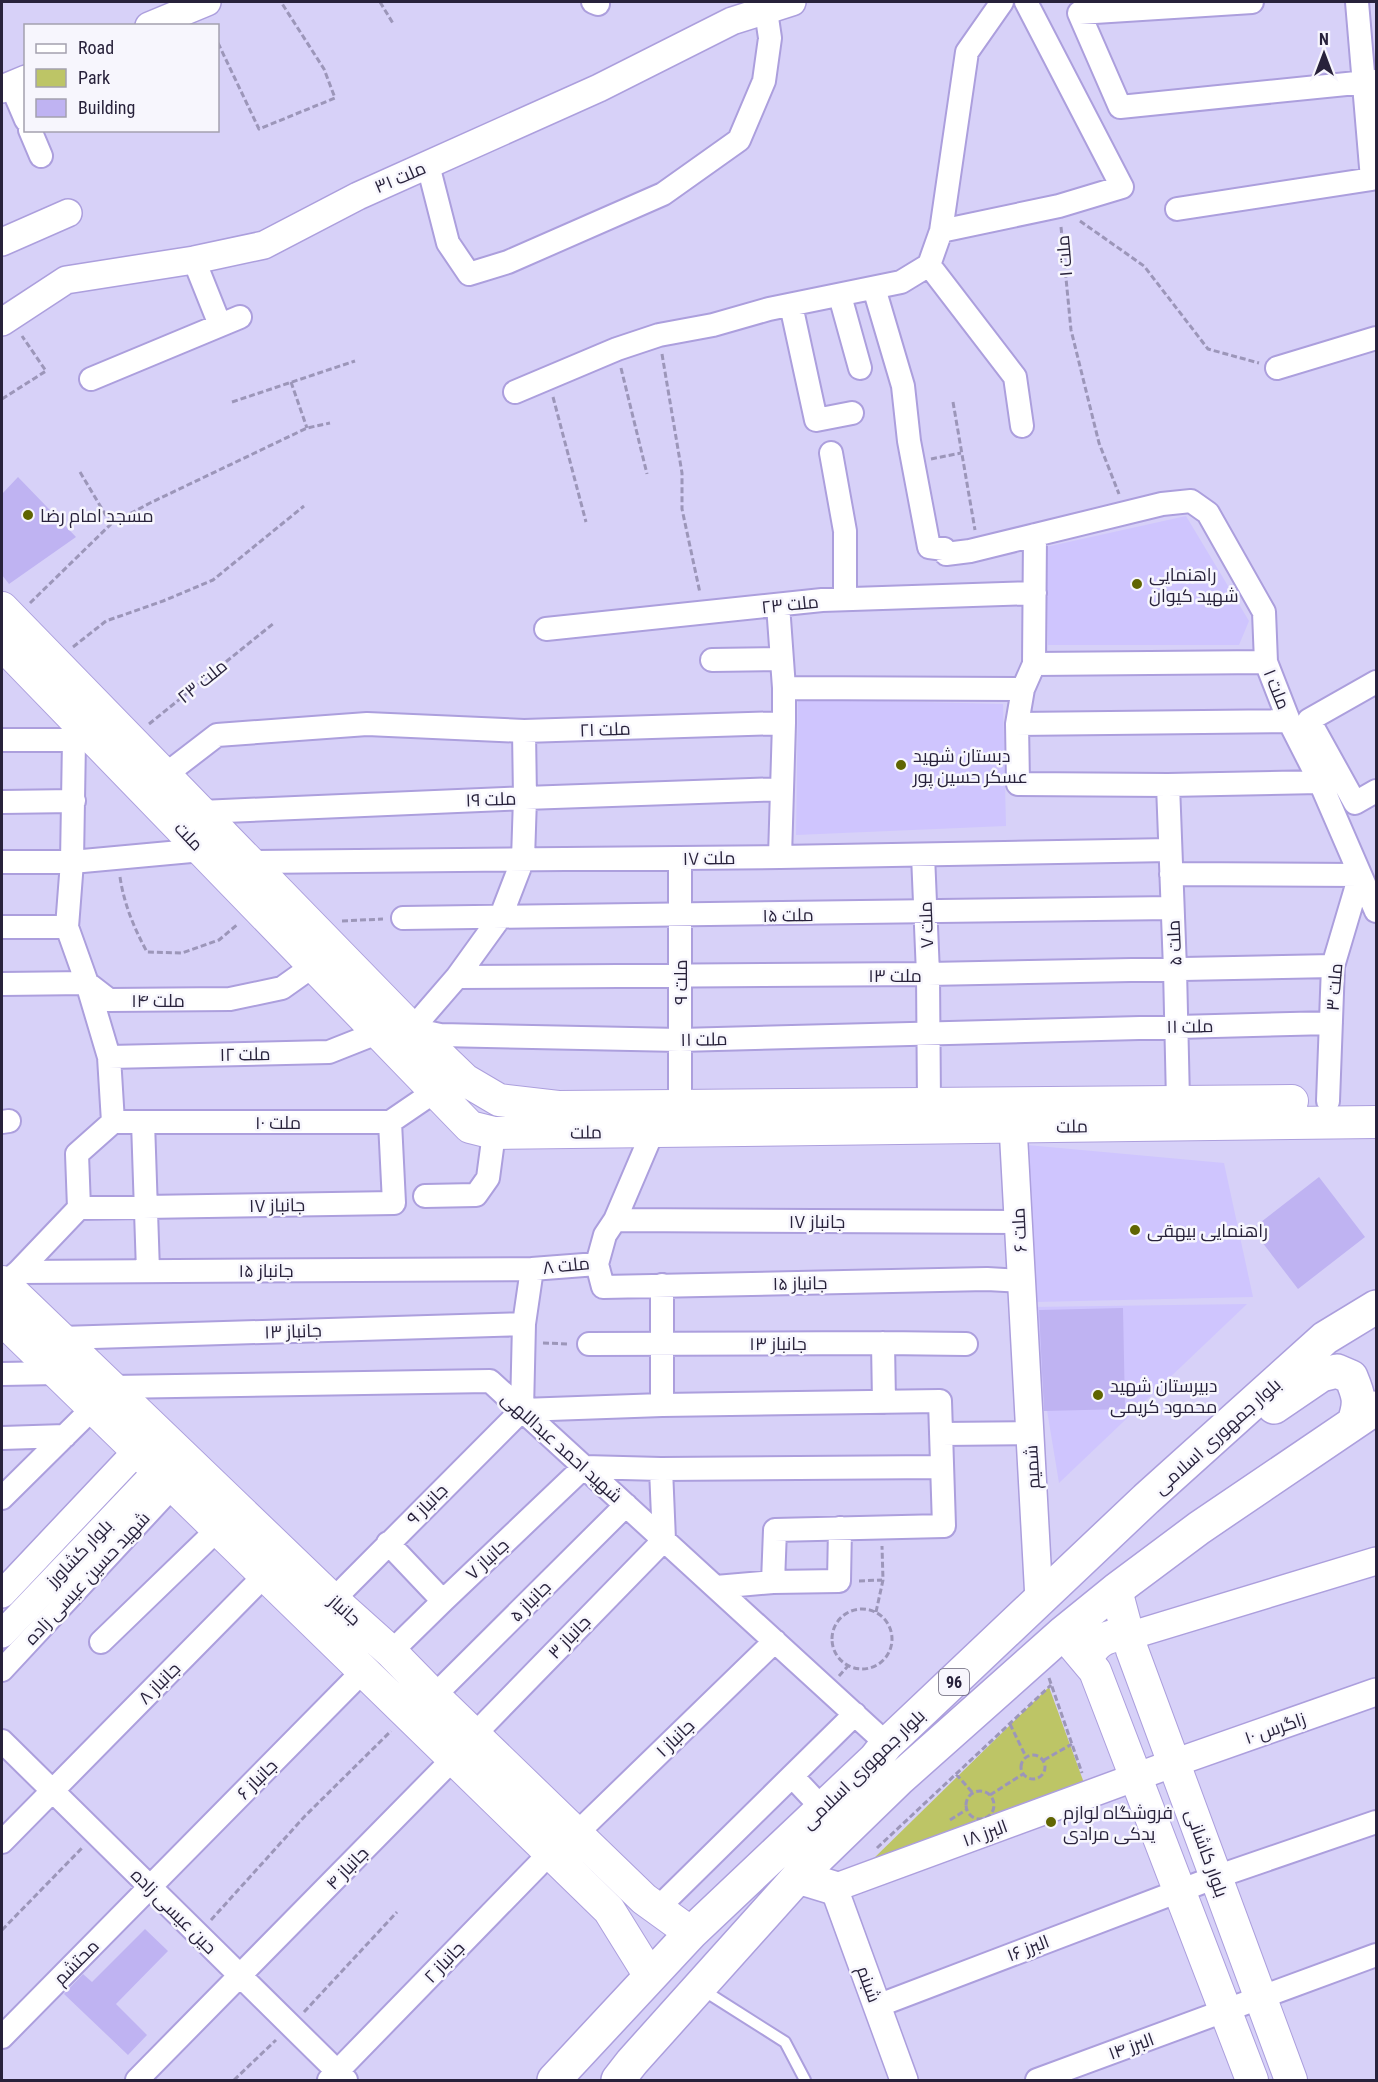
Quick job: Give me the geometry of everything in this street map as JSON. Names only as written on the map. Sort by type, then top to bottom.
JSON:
[{"type":"main road","name":"ملت","points":[[6,623],[55,661],[89,728],[131,739],[307,922],[434,1092],[470,1127],[495,1133],[1377,1122]]},
{"type":"main road","name":"ملت","points":[[6,623],[89,728],[313,966],[393,1036],[499,1100],[558,1107],[1377,1101]]},
{"type":"main road","name":"جانباز","points":[[8,1279],[62,1338],[103,1397],[160,1457],[218,1529],[609,1910],[650,1976]]},
{"type":"main road","name":"بلوار جمهوری اسلامی","points":[[554,2080],[692,1933],[1039,1600],[1325,1338],[1374,1318]]},
{"type":"main road","name":"جانباز","points":[[2,1319],[57,1373],[103,1397]]},
{"type":"main road","points":[[1174,1476],[1321,1375],[1337,1371],[1351,1377],[1357,1392],[1359,1407],[1365,1415]]},
{"type":"main road","name":"بلوار جمهوری اسلامی","points":[[618,2080],[798,1877],[899,1779],[1052,1643],[1116,1590],[1199,1528],[1365,1415]]},
{"type":"main road","name":"جانباز","points":[[160,1457],[333,1600],[392,1652],[434,1696],[644,1899],[692,1933]]},
{"type":"main road","name":"بلوار کاشانی","points":[[1116,1590],[1132,1650],[1291,2080]]},
{"type":"main road","points":[[1087,1661],[1090,1652],[1103,1639],[1120,1635],[1129,1636]]},
{"type":"main road","points":[[1052,1643],[1087,1661],[1095,1671],[1252,2080]]},
{"type":"main road","points":[[798,1877],[834,1888]]},
{"type":"street","points":[[154,24],[207,2]]},
{"type":"street","name":"ملت ۳۱","points":[[5,320],[66,280],[194,260],[264,245],[358,196],[599,88],[732,21],[792,2]]},
{"type":"street","points":[[515,392],[617,349],[659,335],[901,282],[929,265],[941,231],[967,52],[1002,2]]},
{"type":"street","points":[[941,231],[1059,206],[1122,187],[1026,2]]},
{"type":"street","points":[[1252,2],[1079,13],[1120,107],[1371,81]]},
{"type":"street","points":[[1177,209],[1372,179],[1371,81],[1357,2]]},
{"type":"street","points":[[428,165],[448,243],[469,274],[508,262],[663,194],[739,140],[764,81],[770,38],[766,10]]},
{"type":"street","points":[[13,84],[24,114]]},
{"type":"street","points":[[31,132],[41,156]]},
{"type":"street","points":[[2,242],[68,213]]},
{"type":"street","points":[[91,379],[230,321],[194,260]]},
{"type":"street","points":[[929,265],[1015,377],[1022,426]]},
{"type":"street","points":[[874,288],[903,386],[913,463]]},
{"type":"street","points":[[840,296],[860,368]]},
{"type":"street","points":[[791,305],[816,420],[852,413]]},
{"type":"street","points":[[1277,368],[1377,338]]},
{"type":"street","points":[[831,453],[845,531],[845,600]]},
{"type":"street","name":"ملت ۱","points":[[913,463],[929,547],[944,549],[946,554],[974,550],[1162,504],[1191,501],[1209,513],[1264,612],[1266,662],[1290,721],[1320,782],[1377,911]]},
{"type":"street","points":[[1035,535],[1034,664],[1023,689],[1017,724],[1018,784],[1168,785],[1320,782]]},
{"type":"street","name":"ملت ۲۳","points":[[546,629],[845,600],[1035,593]]},
{"type":"street","points":[[778,605],[784,688],[780,857]]},
{"type":"street","points":[[712,660],[781,659]]},
{"type":"street","points":[[1034,664],[1266,662]]},
{"type":"street","points":[[1377,682],[1309,720],[1355,803],[1377,791]]},
{"type":"street","points":[[784,688],[1023,689]]},
{"type":"street","points":[[1017,724],[1290,721]]},
{"type":"street","name":"ملت ۲۱","points":[[165,775],[217,735],[368,724],[524,731],[784,723]]},
{"type":"street","points":[[2,740],[89,728],[74,801],[67,927],[87,983],[109,1057],[113,1122],[77,1154],[79,1208],[8,1279]]},
{"type":"street","points":[[393,1036],[457,977],[501,916],[523,859],[524,731]]},
{"type":"street","name":"ملت ۵","points":[[1168,785],[1178,1101]]},
{"type":"street","name":"ملت ۱۹","points":[[201,812],[782,789]]},
{"type":"street","points":[[2,802],[74,801]]},
{"type":"street","points":[[2,862],[72,862],[202,850]]},
{"type":"street","name":"ملت ۱۷","points":[[248,862],[780,857],[1170,850]]},
{"type":"street","name":"ملت ۷","points":[[923,855],[928,974],[929,1104]]},
{"type":"street","name":"ملت ۹","points":[[680,858],[680,1106]]},
{"type":"street","points":[[1171,874],[1360,875]]},
{"type":"street","name":"ملت ۳","points":[[1328,1101],[1333,966],[1360,875]]},
{"type":"street","name":"ملت ۱۵","points":[[403,918],[1172,908]]},
{"type":"street","points":[[2,927],[67,927]]},
{"type":"street","name":"ملت ۱۴","points":[[87,983],[109,1000],[230,999],[282,988],[313,966]]},
{"type":"street","name":"ملت ۱۳","points":[[457,977],[928,974],[1333,966]]},
{"type":"street","points":[[2,984],[87,983]]},
{"type":"street","name":"ملت ۱۱","points":[[393,1036],[680,1040],[1331,1023]]},
{"type":"street","name":"ملت ۱۲","points":[[109,1057],[329,1052],[393,1036]]},
{"type":"street","points":[[390,1122],[434,1092]]},
{"type":"street","name":"ملت ۱۰","points":[[113,1122],[390,1122]]},
{"type":"street","points":[[143,1122],[148,1271]]},
{"type":"street","name":"جانباز ۱۷","points":[[79,1208],[394,1203],[390,1122]]},
{"type":"street","name":"ملت ۶","points":[[1013,1126],[1024,1334]]},
{"type":"street","name":"ملت ۸","points":[[522,1410],[524,1334],[532,1269],[597,1264],[605,1235],[615,1220],[653,1131]]},
{"type":"street","points":[[425,1196],[476,1195],[488,1178],[495,1133]]},
{"type":"street","name":"جانباز ۱۷","points":[[615,1220],[1018,1222]]},
{"type":"street","name":"جانباز ۱۵","points":[[597,1264],[603,1287],[987,1279],[1022,1281]]},
{"type":"street","name":"جانباز ۱۵","points":[[8,1279],[148,1271],[532,1269]]},
{"type":"street","points":[[662,1285],[662,1405]]},
{"type":"street","name":"جانباز ۱۳","points":[[62,1338],[524,1334]]},
{"type":"street","name":"شمیم","points":[[1024,1334],[1039,1600]]},
{"type":"street","points":[[883,1342],[884,1402]]},
{"type":"street","name":"جانباز ۱۳","points":[[589,1344],[883,1342],[966,1344]]},
{"type":"street","points":[[2,1374],[57,1373]]},
{"type":"street","name":"شهید احمد عبداللهی","points":[[103,1397],[490,1381],[887,1744]]},
{"type":"street","points":[[2,1498],[103,1397]]},
{"type":"street","points":[[522,1410],[662,1405],[940,1401],[944,1526],[775,1530],[773,1582]]},
{"type":"street","name":"جانباز ۹","points":[[333,1600],[522,1410]]},
{"type":"street","points":[[941,1434],[1030,1433]]},
{"type":"street","points":[[2,1438],[65,1436]]},
{"type":"street","name":"بلوار کشاورز","points":[[2,1594],[160,1457]]},
{"type":"street","name":"بلوار کشاورز","points":[[2,1634],[160,1457]]},
{"type":"street","name":"شهید حسین عیسی زاده","points":[[2,1671],[160,1457]]},
{"type":"street","points":[[584,1467],[661,1469],[942,1467]]},
{"type":"street","name":"جانباز ۷","points":[[392,1652],[584,1467]]},
{"type":"street","points":[[661,1469],[664,1540]]},
{"type":"street","name":"جانباز ۵","points":[[434,1696],[626,1505]]},
{"type":"street","points":[[716,1587],[773,1582],[839,1581],[840,1528]]},
{"type":"street","points":[[101,1642],[218,1529]]},
{"type":"street","name":"جانباز ۳","points":[[453,1759],[664,1540]]},
{"type":"street","points":[[388,1543],[443,1601]]},
{"type":"street","points":[[1129,1636],[1377,1562]]},
{"type":"street","name":"جانباز ۸","points":[[2,1842],[265,1575]]},
{"type":"street","name":"جانباز ۱","points":[[576,1834],[775,1641]]},
{"type":"street","name":"جانباز ۶","points":[[150,1887],[363,1671]]},
{"type":"street","name":"زاگرس ۱۰","points":[[1136,1778],[1377,1692]]},
{"type":"street","points":[[657,1909],[855,1714]]},
{"type":"street","name":"حین عیسی زاده","points":[[2,1741],[291,2026],[337,2078]]},
{"type":"street","name":"جانباز ۴","points":[[137,2080],[453,1759]]},
{"type":"street","points":[[792,1776],[823,1809]]},
{"type":"street","name":"البرز ۱۸","points":[[834,1888],[1136,1778]]},
{"type":"street","name":"البرز ۱۶","points":[[877,2006],[1216,1877],[1377,1821]]},
{"type":"street","name":"جانباز ۲","points":[[337,2078],[550,1853]]},
{"type":"street","name":"محتشم","points":[[2,2037],[150,1887]]},
{"type":"street","name":"شبنم","points":[[834,1888],[904,2080]]},
{"type":"street","name":"البرز ۱۴","points":[[1037,2080],[1377,1955]]},
{"type":"lane","points":[[699,1988],[785,2042],[805,2080]]},
{"type":"path","points":[[219,44],[259,129],[335,98],[324,69],[281,2]]},
{"type":"path","points":[[380,2],[394,25]]},
{"type":"path","points":[[1059,206],[1144,266],[1208,349],[1277,368]]},
{"type":"path","name":"ملت ۱","points":[[1059,206],[1071,330],[1100,443],[1126,513]]},
{"type":"path","points":[[2,399],[46,371],[5,320]]},
{"type":"path","points":[[659,335],[682,473],[682,509],[704,613]]},
{"type":"path","points":[[617,349],[647,474]]},
{"type":"path","points":[[232,402],[355,361]]},
{"type":"path","points":[[548,377],[586,522]]},
{"type":"path","points":[[291,382],[307,428]]},
{"type":"path","points":[[953,402],[974,550]]},
{"type":"path","points":[[6,623],[111,524],[307,428],[330,423]]},
{"type":"path","points":[[913,463],[962,453]]},
{"type":"path","points":[[80,472],[111,524]]},
{"type":"path","points":[[55,661],[106,621],[213,580],[304,506]]},
{"type":"path","name":"ملت ۲۳","points":[[131,739],[274,623]]},
{"type":"path","points":[[117,858],[122,896],[135,932],[147,952],[182,953],[219,940],[257,907]]},
{"type":"path","points":[[307,922],[403,918]]},
{"type":"path","points":[[524,1334],[589,1344]]},
{"type":"path","points":[[876,1612],[883,1580],[881,1526]]},
{"type":"path","points":[[839,1581],[883,1580]]},
{"type":"path","points":[[860,1609],[876,1612],[889,1624],[892,1632],[891,1650],[881,1663],[865,1670],[848,1666],[841,1661],[832,1646],[831,1637],[837,1621],[851,1611],[860,1609]]},
{"type":"path","points":[[1052,1643],[1051,1685],[1090,1795]]},
{"type":"path","points":[[877,1848],[1051,1685]]},
{"type":"path","points":[[198,1935],[305,1816],[408,1714]]},
{"type":"path","points":[[1010,1724],[1026,1757]]},
{"type":"path","points":[[1044,1760],[1072,1744]]},
{"type":"path","points":[[1035,1754],[1044,1760],[1045,1770],[1040,1777],[1028,1778],[1023,1774],[1021,1763],[1026,1757],[1035,1754]]},
{"type":"path","points":[[956,1774],[972,1792]]},
{"type":"path","points":[[990,1795],[1023,1774]]},
{"type":"path","points":[[981,1790],[990,1795],[994,1801],[994,1808],[988,1817],[977,1819],[970,1816],[966,1810],[967,1797],[972,1792],[981,1790]]},
{"type":"path","points":[[2,1930],[95,1833]]},
{"type":"path","points":[[234,2080],[291,2026],[397,1912]]},
{"type":"shaded area","name":"راهنمایی شهید کیوان","points":[[1186,516],[1249,621],[1239,645],[1048,645],[1046,547]]},
{"type":"shaded area","name":"دبستان شهید عسکر حسین پور","points":[[798,699],[1003,704],[1006,826],[796,835]]},
{"type":"shaded area","name":"راهنمایی بیهقی","points":[[1027,1145],[1224,1163],[1253,1297],[1035,1302]]},
{"type":"shaded area","name":"دبیرستان شهید محمود کریمی","points":[[1247,1304],[1059,1483],[1030,1307]]},
{"type":"green space","points":[[1049,1687],[1084,1783],[870,1862]]},
{"type":"building","name":"مسجد امام رضا","points":[[18,477],[76,537],[9,584],[2,575],[2,494]]},
{"type":"building","points":[[1319,1177],[1365,1237],[1298,1289],[1252,1229]]},
{"type":"building","points":[[1123,1308],[1125,1409],[1044,1411],[1039,1310]]},
{"type":"building","points":[[145,1929],[168,1951],[116,2004],[147,2035],[128,2055],[64,1994],[83,1974],[92,1982]]},
{"type":"place","name":"مسجد امام رضا","points":[[28,515]]},
{"type":"place","name":"راهنمایی شهید کیوان","points":[[1137,584]]},
{"type":"place","name":"دبستان شهید عسکر حسین پور","points":[[901,765]]},
{"type":"place","name":"راهنمایی بیهقی","points":[[1135,1230]]},
{"type":"place","name":"دبیرستان شهید محمود کریمی","points":[[1098,1395]]},
{"type":"place","name":"فروشگاه لوازم یدکی مرادی","points":[[1051,1822]]}]
